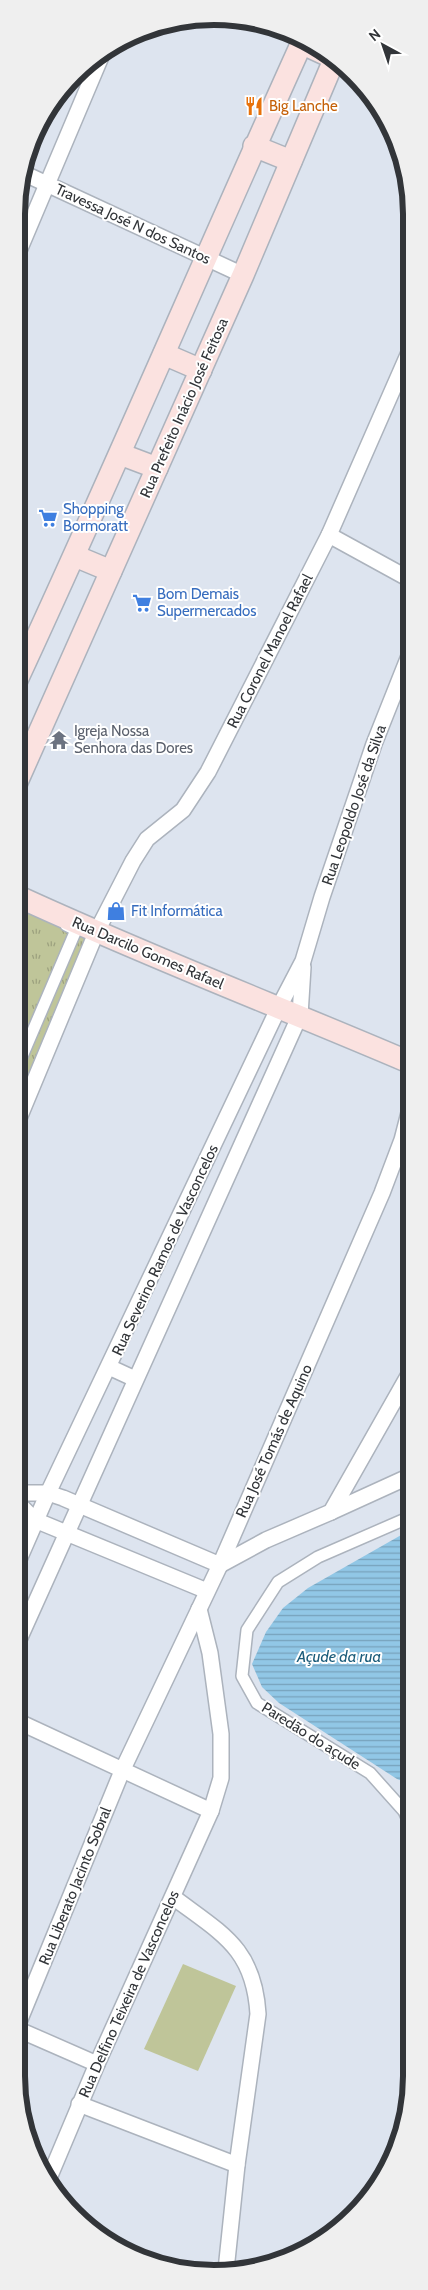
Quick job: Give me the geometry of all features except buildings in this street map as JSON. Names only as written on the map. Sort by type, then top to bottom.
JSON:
[{"type":"main road","points":[[25,665],[75,556],[205,257],[300,45]]},
{"type":"main road","name":"Rua Prefeito Inácio José Feitosa","points":[[25,764],[243,275],[331,66]]},
{"type":"main road","points":[[254,146],[291,161]]},
{"type":"main road","points":[[164,354],[201,370]]},
{"type":"main road","points":[[120,454],[156,468]]},
{"type":"main road","points":[[75,556],[111,571]]},
{"type":"main road","name":"Rua Darcilo Gomes Rafael","points":[[25,900],[96,933],[300,1015],[403,1060]]},
{"type":"street","points":[[25,237],[98,65]]},
{"type":"street","name":"Travessa José N dos Santos","points":[[29,176],[243,275]]},
{"type":"street","name":"Rua Coronel Manoel Rafael","points":[[25,1104],[96,933],[133,861],[147,839],[183,810],[200,786],[329,535],[403,366]]},
{"type":"street","points":[[329,535],[403,576]]},
{"type":"street","name":"Rua Leopoldo José da Silva","points":[[279,1007],[303,961],[374,744],[403,671]]},
{"type":"street","points":[[25,907],[76,930],[25,1049]]},
{"type":"street","name":"Rua Leopoldo José da Silva","points":[[300,1015],[303,961]]},
{"type":"street","name":"Rua Severino Ramos de Vasconcelos","points":[[48,1493],[279,1007]]},
{"type":"street","name":"Rua Severino Ramos de Vasconcelos","points":[[25,1626],[300,1015]]},
{"type":"street","name":"Rua José Tomás de Aquino","points":[[122,1771],[220,1565],[382,1193],[403,1136]]},
{"type":"street","points":[[109,1368],[135,1379]]},
{"type":"street","points":[[331,1512],[403,1389]]},
{"type":"street","points":[[25,1493],[48,1493],[220,1565],[266,1540],[403,1479]]},
{"type":"street","points":[[25,1544],[48,1493]]},
{"type":"street","points":[[25,1510],[35,1520],[66,1534],[207,1591]]},
{"type":"street","name":"Paredão do açude","points":[[403,1520],[318,1557],[278,1582],[247,1630],[242,1676],[257,1703],[370,1773],[403,1809]]},
{"type":"street","name":"Rua Delfino Teixeira de Vasconcelos","points":[[51,2172],[79,2104],[211,1812],[221,1778],[221,1734],[210,1653],[199,1609]]},
{"type":"street","points":[[25,1725],[211,1812]]},
{"type":"street","name":"Rua Liberato Jacinto Sobral","points":[[25,2007],[122,1771]]},
{"type":"street","points":[[173,1897],[218,1931],[236,1948],[249,1967],[257,1991],[258,2014],[237,2165],[227,2265]]},
{"type":"street","points":[[25,2033],[97,2064]]},
{"type":"street","points":[[79,2104],[237,2165]]},
{"type":"green space","points":[[25,907],[89,936],[25,1084]]},
{"type":"green space","points":[[183,1964],[236,1986],[198,2071],[144,2049]]},
{"type":"water","name":"Açude da rua","points":[[403,1534],[403,1781],[279,1703],[262,1687],[252,1664],[266,1632],[283,1608],[308,1588]]},
{"type":"place","name":"Big Lanche","points":[[254,106]]},
{"type":"place","name":"Shopping Bormoratt","points":[[48,518]]},
{"type":"place","name":"Bom Demais Supermercados","points":[[142,603]]},
{"type":"place","name":"Igreja Nossa Senhora das Dores","points":[[59,740]]},
{"type":"place","name":"Fit Informática","points":[[116,911]]}]
